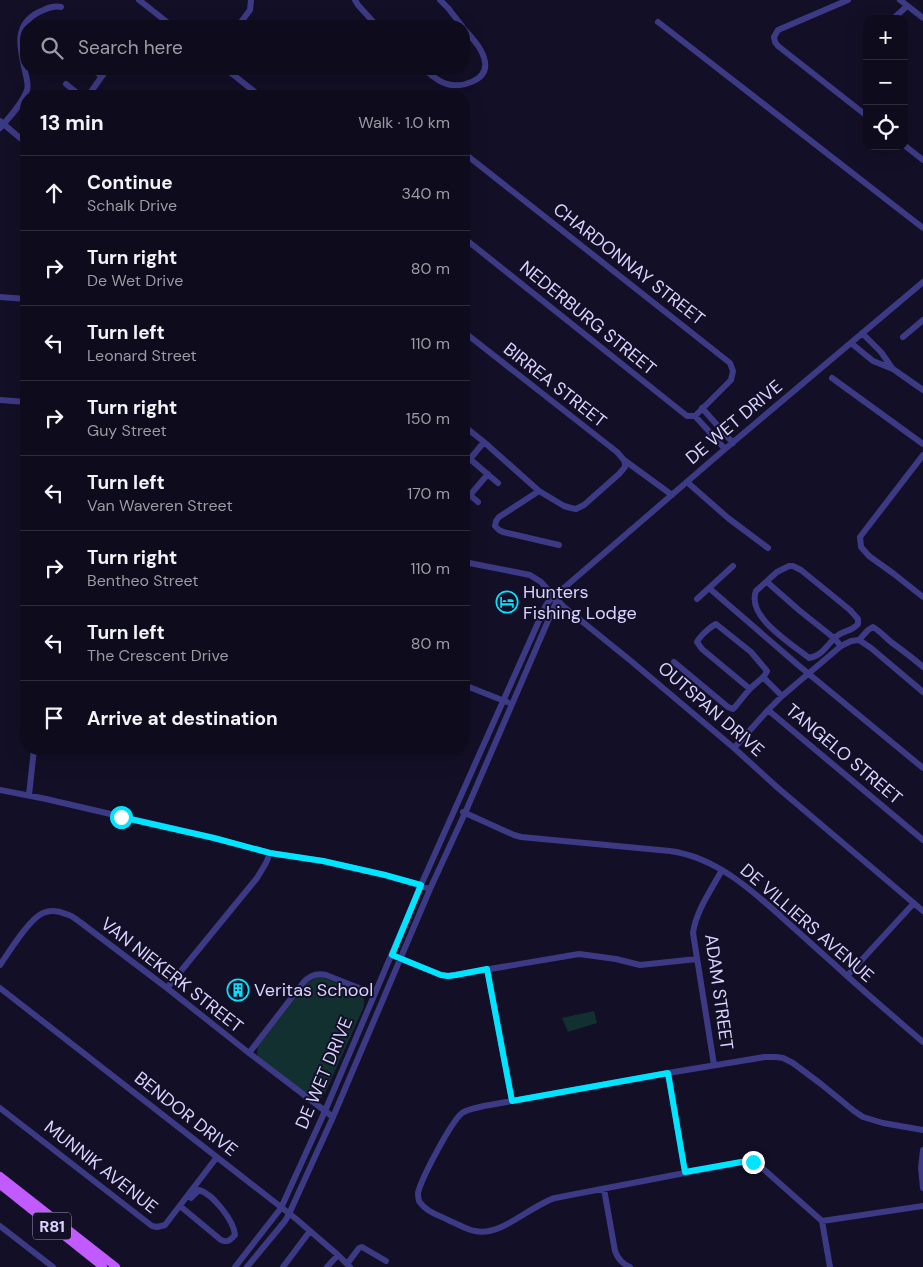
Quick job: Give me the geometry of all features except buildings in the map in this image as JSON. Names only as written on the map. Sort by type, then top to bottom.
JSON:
[{"type":"main road","name":"R81","points":[[0,1176],[116,1267]]},
{"type":"main road","name":"R81","points":[[0,1185],[103,1267]]},
{"type":"street","points":[[138,0],[164,20]]},
{"type":"street","points":[[242,20],[250,10],[252,0]]},
{"type":"street","points":[[356,0],[372,20]]},
{"type":"street","points":[[440,0],[457,20]]},
{"type":"street","points":[[848,0],[778,30],[774,37],[778,46],[863,113]]},
{"type":"street","points":[[900,0],[923,18]]},
{"type":"street","points":[[897,15],[907,6]]},
{"type":"street","points":[[29,20],[37,13],[49,8],[61,7]]},
{"type":"street","points":[[658,22],[923,228]]},
{"type":"street","points":[[431,75],[440,82],[461,86],[472,82],[483,74],[485,61],[470,36]]},
{"type":"street","points":[[26,75],[27,90]]},
{"type":"street","points":[[234,75],[252,90]]},
{"type":"street","points":[[92,90],[102,76]]},
{"type":"street","points":[[66,84],[74,90]]},
{"type":"street","points":[[20,103],[12,115],[1,124],[20,138]]},
{"type":"street","points":[[908,149],[923,160]]},
{"type":"street","name":"CHARDONNAY STREET","points":[[470,158],[730,363],[733,371],[731,380],[702,408]]},
{"type":"street","name":"NEDERBURG STREET","points":[[470,243],[687,416],[695,416],[726,448]]},
{"type":"street","name":"DE WET DRIVE","points":[[235,1267],[281,1208],[325,1111],[421,885],[543,608],[672,494],[923,282]]},
{"type":"street","points":[[0,297],[20,299]]},
{"type":"street","points":[[903,337],[923,320]]},
{"type":"street","points":[[862,333],[881,352],[893,369]]},
{"type":"street","name":"BIRREA STREET","points":[[470,337],[617,452],[625,462],[672,494]]},
{"type":"street","points":[[851,342],[874,361],[893,369],[923,390]]},
{"type":"street","points":[[832,378],[923,444]]},
{"type":"street","points":[[0,400],[20,402]]},
{"type":"street","points":[[695,416],[702,408],[733,443]]},
{"type":"street","points":[[470,431],[539,491],[564,506],[576,509],[584,505],[620,474],[625,462]]},
{"type":"street","points":[[484,442],[470,460],[498,483]]},
{"type":"street","points":[[923,455],[860,537],[861,547],[869,556],[923,597]]},
{"type":"street","points":[[478,502],[470,494],[488,474]]},
{"type":"street","points":[[687,482],[728,518],[768,548]]},
{"type":"street","points":[[539,491],[499,517],[495,526],[504,532],[559,545]]},
{"type":"street","name":"OUTSPAN DRIVE","points":[[470,563],[530,575],[544,585],[555,598],[734,748],[778,788],[923,911]]},
{"type":"street","points":[[697,599],[734,566]]},
{"type":"street","points":[[794,566],[801,570],[857,616],[858,624],[853,629],[841,633],[834,638],[819,655],[809,658],[769,626],[760,615],[757,610],[755,594],[757,590],[785,567],[794,566]]},
{"type":"street","points":[[767,582],[841,646]]},
{"type":"street","points":[[709,588],[923,768]]},
{"type":"street","name":"DE WET DRIVE","points":[[247,1267],[285,1221],[333,1117],[430,889],[512,704],[555,598]]},
{"type":"street","points":[[674,662],[728,708],[735,707],[750,689],[764,677],[767,671],[751,652],[716,624],[697,641],[698,645],[750,689]]},
{"type":"street","points":[[859,640],[873,627],[923,667]]},
{"type":"street","points":[[734,748],[782,696],[841,646],[851,641],[859,640],[871,648],[923,692]]},
{"type":"street","points":[[764,677],[782,696]]},
{"type":"street","points":[[470,687],[512,704]]},
{"type":"street","name":"TANGELO STREET","points":[[768,710],[923,840]]},
{"type":"street","points":[[29,795],[33,755]]},
{"type":"street","points":[[0,790],[205,836],[270,853],[385,875],[430,889]]},
{"type":"street","name":"DE VILLIERS AVENUE","points":[[456,809],[521,837],[678,852],[698,858],[722,870],[760,898],[923,1042]]},
{"type":"street","points":[[167,988],[257,878],[270,853]]},
{"type":"street","name":"ADAM STREET","points":[[714,1065],[693,933],[699,912],[722,870]]},
{"type":"street","points":[[847,976],[914,903]]},
{"type":"street","name":"VAN NIEKERK STREET","points":[[0,965],[35,918],[42,913],[51,911],[67,914],[167,988],[333,1117]]},
{"type":"street","points":[[392,955],[441,975],[448,976],[579,954],[640,964],[659,964],[697,959]]},
{"type":"street","points":[[487,969],[512,1101]]},
{"type":"street","points":[[250,1053],[303,983],[312,976],[319,974],[326,976],[374,994]]},
{"type":"street","name":"BENDOR DRIVE","points":[[0,988],[310,1231],[349,1266]]},
{"type":"street","points":[[830,1267],[822,1221],[760,1166],[753,1162],[747,1161],[685,1172],[551,1199],[502,1227],[485,1232],[470,1230],[427,1210],[419,1201],[419,1191],[454,1120],[472,1108],[765,1057],[783,1058],[802,1069],[863,1117],[883,1123],[923,1130]]},
{"type":"street","points":[[668,1073],[685,1172]]},
{"type":"street","name":"MUNNIK AVENUE","points":[[0,1108],[157,1228],[165,1225],[182,1207],[217,1157]]},
{"type":"street","points":[[923,1150],[921,1168],[923,1188]]},
{"type":"street","points":[[604,1189],[615,1251],[618,1258],[630,1267]]},
{"type":"street","points":[[202,1190],[220,1206],[234,1229],[235,1235],[229,1241],[221,1240],[182,1207],[196,1191],[202,1190]]},
{"type":"street","points":[[822,1221],[923,1206]]},
{"type":"street","points":[[1,1229],[54,1267]]},
{"type":"street","points":[[283,1267],[310,1231]]},
{"type":"street","points":[[349,1266],[353,1256],[362,1247],[386,1261]]},
{"type":"street","points":[[329,1265],[338,1255]]},
{"type":"green space","points":[[322,977],[360,993],[364,1002],[363,1009],[325,1093],[321,1098],[315,1100],[258,1057],[257,1052],[258,1046],[307,983]]},
{"type":"green space","points":[[594,1011],[597,1023],[568,1032],[562,1018]]},
{"type":"place","name":"Hunters Fishing Lodge","points":[[507,602]]},
{"type":"place","name":"Veritas School","points":[[238,990]]},
{"type":"route","points":[[121,817],[270,853],[323,861],[421,885],[392,955],[441,975],[456,975],[487,969],[512,1101],[668,1073],[685,1172],[747,1161],[753,1162]]}]
